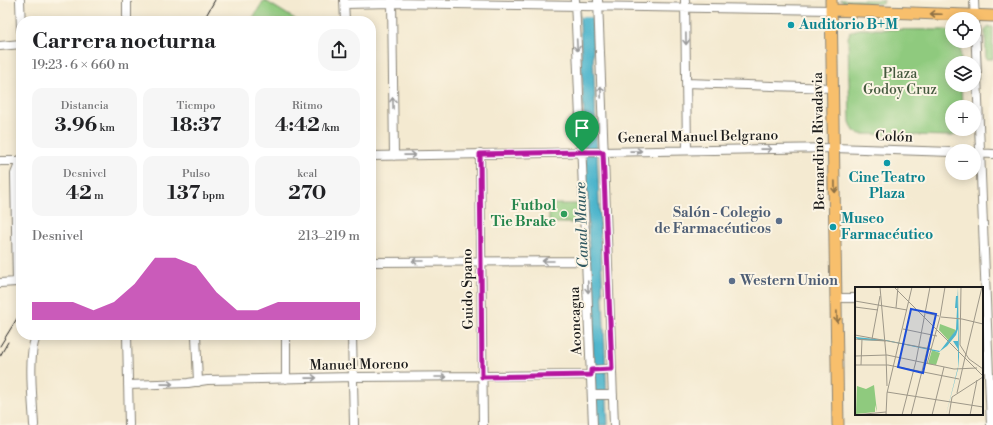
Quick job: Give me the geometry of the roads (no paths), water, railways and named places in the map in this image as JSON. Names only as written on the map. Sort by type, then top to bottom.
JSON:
[{"type":"main road","points":[[831,5],[945,14]]},
{"type":"main road","name":"Bernardino Rivadavia","points":[[831,5],[838,425]]},
{"type":"main road","points":[[981,16],[993,16]]},
{"type":"street","points":[[20,0],[21,16]]},
{"type":"street","points":[[126,0],[127,16]]},
{"type":"street","points":[[974,0],[975,12]]},
{"type":"street","points":[[345,16],[344,2],[831,5]]},
{"type":"street","points":[[392,2],[394,156]]},
{"type":"street","name":"Aconcagua","points":[[577,4],[584,152],[593,425]]},
{"type":"street","points":[[596,4],[600,152],[610,395],[614,425]]},
{"type":"street","points":[[685,4],[687,150]]},
{"type":"street","points":[[0,46],[16,44]]},
{"type":"street","points":[[975,48],[977,144]]},
{"type":"street","points":[[686,83],[833,88]]},
{"type":"street","name":"General Manuel Belgrano","points":[[376,156],[834,148]]},
{"type":"street","name":"Colón","points":[[834,148],[945,152]]},
{"type":"street","points":[[981,153],[993,154]]},
{"type":"street","name":"Guido Spano","points":[[480,154],[483,425]]},
{"type":"street","points":[[0,161],[16,160]]},
{"type":"street","points":[[979,180],[987,301],[991,425]]},
{"type":"street","points":[[376,262],[587,261]]},
{"type":"street","points":[[0,283],[16,282]]},
{"type":"street","points":[[837,298],[855,298]]},
{"type":"street","points":[[34,340],[32,358],[34,425]]},
{"type":"street","points":[[127,340],[129,425]]},
{"type":"street","points":[[196,340],[198,382]]},
{"type":"street","points":[[286,340],[286,379]]},
{"type":"street","points":[[352,340],[354,425]]},
{"type":"street","name":"Manuel Moreno","points":[[128,385],[198,382],[207,380],[353,377],[482,377],[592,372],[609,369]]},
{"type":"street","points":[[593,395],[610,395]]},
{"type":"water","points":[[579,0],[591,0],[608,425],[596,425]]},
{"type":"tram line","points":[[206,16],[215,0]]},
{"type":"tram line","points":[[0,346],[16,320]]},
{"type":"tram line","points":[[0,356],[8,342]]},
{"type":"place","name":"Auditorio B+M","points":[[791,25]]},
{"type":"place","name":"Cine Teatro Plaza","points":[[887,163]]},
{"type":"place","name":"Futbol Tie Brake","points":[[564,214]]},
{"type":"place","name":"Salón - Colegio de Farmacéuticos","points":[[779,221]]},
{"type":"place","name":"Museo Farmacéutico","points":[[833,227]]},
{"type":"place","name":"Western Union","points":[[732,281]]},
{"type":"park label","name":"Plaza Godoy Cruz","points":[[900,82]]},
{"type":"water label","name":"Canal Maure","points":[[582,225]]}]
